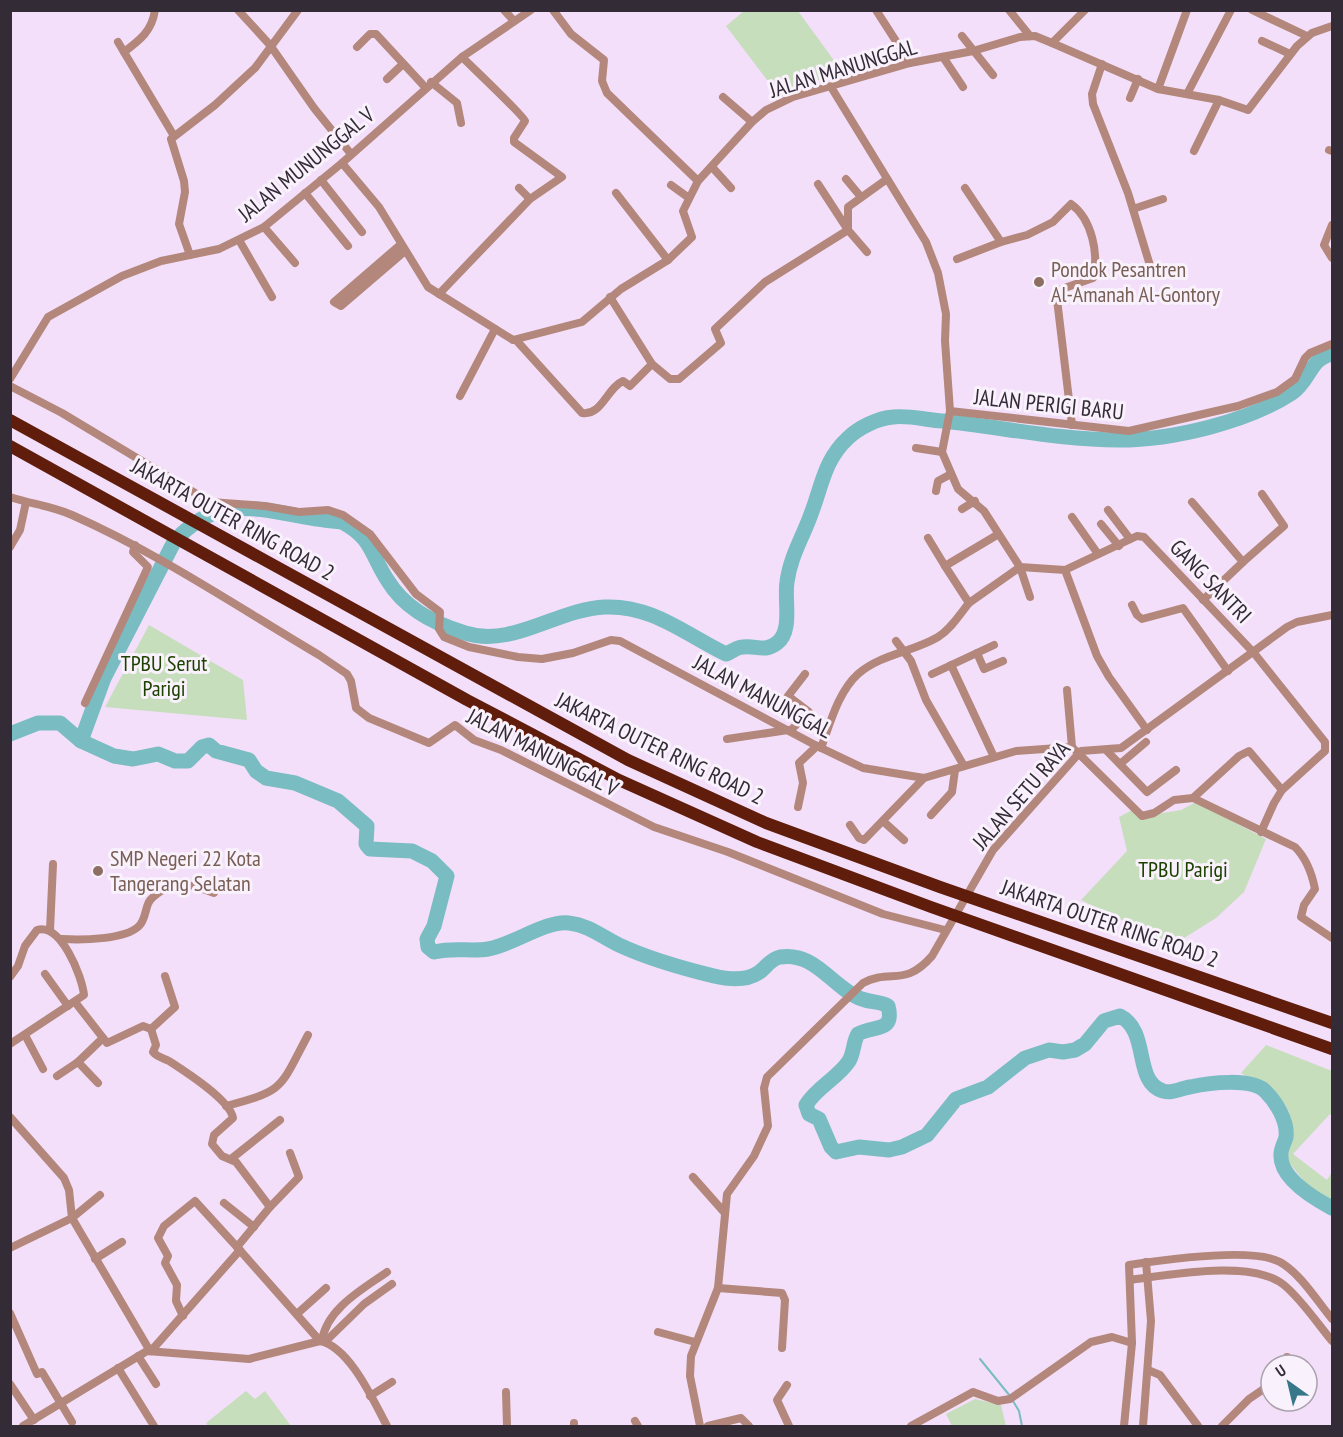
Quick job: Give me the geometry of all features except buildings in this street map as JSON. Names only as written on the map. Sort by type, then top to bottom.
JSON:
[{"type":"highway","name":"JAKARTA OUTER RING ROAD 2","points":[[10,420],[628,760],[766,823],[940,887],[1332,1023]]},
{"type":"highway","name":"JAKARTA OUTER RING ROAD 2","points":[[10,446],[467,700],[619,780],[757,842],[931,907],[1332,1049]]},
{"type":"street","points":[[124,52],[145,37],[153,22],[155,10]]},
{"type":"street","points":[[238,10],[270,45],[314,108],[351,154]]},
{"type":"street","points":[[190,255],[179,224],[185,192],[184,181],[171,144],[174,136],[238,86],[255,68],[298,10]]},
{"type":"street","points":[[504,10],[514,21]]},
{"type":"street","name":"JALAN MUNUNGGAL V","points":[[10,379],[48,317],[122,276],[160,261],[219,249],[264,226],[342,163],[428,84],[462,57],[531,10]]},
{"type":"street","points":[[553,10],[572,34],[604,60],[602,81],[607,93],[698,181]]},
{"type":"street","points":[[876,10],[910,63]]},
{"type":"street","points":[[1009,10],[1030,36],[1052,43],[1158,89],[1219,100],[1250,110],[1290,54],[1307,36],[1332,26]]},
{"type":"street","points":[[1052,43],[1085,10]]},
{"type":"street","points":[[1158,89],[1187,10]]},
{"type":"street","points":[[1187,94],[1232,10]]},
{"type":"street","points":[[1252,10],[1307,36]]},
{"type":"street","points":[[357,47],[373,33],[403,64],[457,103],[461,123]]},
{"type":"street","points":[[962,36],[993,75]]},
{"type":"street","name":"JALAN MANUNGGAL","points":[[516,340],[573,326],[610,297],[668,260],[692,237],[683,211],[698,181],[752,122],[783,101],[910,63],[973,51],[1030,36]]},
{"type":"street","points":[[1262,41],[1290,54]]},
{"type":"street","points":[[118,42],[174,136]]},
{"type":"street","points":[[439,294],[530,199],[562,177],[514,142],[514,138],[525,121],[523,117],[462,57]]},
{"type":"street","points":[[943,57],[963,87]]},
{"type":"street","points":[[387,78],[403,64]]},
{"type":"street","points":[[1102,64],[1092,94],[1093,104],[1133,209],[1152,273]]},
{"type":"street","points":[[1131,98],[1138,79]]},
{"type":"street","points":[[831,87],[926,242],[938,273],[946,314],[945,341],[950,414],[942,452],[958,489],[975,501],[1020,567],[1030,597]]},
{"type":"street","points":[[723,97],[752,122]]},
{"type":"street","points":[[1194,151],[1219,100]]},
{"type":"street","points":[[342,163],[379,207],[402,248],[428,287],[507,338],[516,340],[582,413],[587,414],[598,408],[611,388],[619,382],[622,381],[630,386],[652,364]]},
{"type":"street","points":[[712,167],[731,188]]},
{"type":"street","points":[[846,179],[861,198]]},
{"type":"street","points":[[610,297],[652,364],[670,379],[681,377],[721,343],[715,329],[765,282],[848,230],[850,224],[847,210],[887,179]]},
{"type":"street","points":[[321,180],[362,232]]},
{"type":"street","points":[[818,184],[848,230],[867,252]]},
{"type":"street","points":[[671,185],[689,198]]},
{"type":"street","points":[[519,188],[530,199]]},
{"type":"street","points":[[965,188],[1001,242]]},
{"type":"street","points":[[305,193],[348,246]]},
{"type":"street","points":[[616,193],[668,260]]},
{"type":"street","points":[[1133,209],[1163,199]]},
{"type":"street","points":[[957,260],[1001,242],[1027,235],[1053,222],[1071,204],[1094,238],[1096,266],[1093,278],[1056,291],[1072,425]]},
{"type":"street","points":[[1332,225],[1324,245],[1332,258]]},
{"type":"street","points":[[264,226],[295,263]]},
{"type":"street","points":[[240,240],[272,297]]},
{"type":"street","points":[[402,248],[341,306],[334,302],[402,248]]},
{"type":"street","points":[[460,396],[495,329]]},
{"type":"street","name":"JALAN PERIGI BARU","points":[[950,414],[1129,431],[1238,406],[1277,392],[1294,379],[1310,353],[1332,344]]},
{"type":"street","name":"JALAN MANUNGGAL","points":[[10,386],[62,413],[210,502],[265,506],[298,512],[328,510],[343,515],[370,534],[416,594],[437,609],[441,617],[439,629],[444,637],[469,647],[530,659],[573,653],[611,640],[620,640],[819,747],[863,768],[924,778],[1016,751],[1076,749]]},
{"type":"street","points":[[916,448],[942,452]]},
{"type":"street","points":[[936,491],[938,481],[951,474]]},
{"type":"street","points":[[1203,600],[1284,526],[1262,494]]},
{"type":"street","name":"JALAN MANUNGGAL V","points":[[10,497],[44,504],[135,545],[347,674],[351,681],[356,708],[369,718],[429,743],[455,725],[474,740],[501,750],[654,826],[728,852],[884,914],[945,930]]},
{"type":"street","points":[[962,509],[975,501]]},
{"type":"street","points":[[10,547],[20,530],[26,502]]},
{"type":"street","points":[[1192,502],[1243,562]]},
{"type":"street","points":[[798,807],[804,783],[799,763],[819,747],[848,686],[859,674],[903,650],[937,638],[950,627],[969,603],[1020,567],[1065,570],[1130,539],[1108,510]]},
{"type":"street","points":[[1072,517],[1098,554]]},
{"type":"street","points":[[1101,524],[1119,546]]},
{"type":"street","points":[[945,566],[997,535]]},
{"type":"street","name":"GANG SANTRI","points":[[1130,539],[1141,535],[1254,652],[1326,744],[1324,751],[1282,790]]},
{"type":"street","points":[[928,538],[969,603]]},
{"type":"street","points":[[85,703],[148,567],[133,552],[135,545]]},
{"type":"street","points":[[1065,570],[1097,656],[1108,677],[1147,730]]},
{"type":"street","points":[[1132,605],[1142,619],[1183,608],[1228,671]]},
{"type":"street","name":"JALAN SETU RAYA","points":[[724,1212],[731,1187],[767,1131],[769,1121],[764,1088],[767,1077],[863,983],[874,979],[900,977],[922,967],[932,956],[993,850],[1076,749],[1121,748],[1297,622],[1332,616]]},
{"type":"street","points":[[896,641],[914,667],[926,700],[960,768],[952,792],[932,815]]},
{"type":"street","points":[[932,674],[994,645]]},
{"type":"street","points":[[976,653],[984,669],[1003,661]]},
{"type":"street","points":[[951,665],[994,758]]},
{"type":"street","points":[[727,739],[789,730],[809,712],[787,695],[806,674]]},
{"type":"street","points":[[1067,690],[1076,749],[1142,816],[1154,813],[1174,800],[1193,798],[1295,847],[1301,853],[1315,889],[1304,904],[1301,917],[1332,938]]},
{"type":"street","points":[[1120,764],[1146,742]]},
{"type":"street","points":[[1106,750],[1147,792],[1176,770]]},
{"type":"street","points":[[1193,798],[1239,756],[1249,751],[1282,790],[1261,832]]},
{"type":"street","points":[[850,825],[863,840],[884,822],[924,778]]},
{"type":"street","points":[[884,822],[904,840]]},
{"type":"street","points":[[50,930],[53,864]]},
{"type":"street","points":[[62,939],[87,941],[135,929],[141,924],[152,898],[175,883],[191,885],[214,893]]},
{"type":"street","points":[[10,977],[25,946],[37,930],[50,930],[62,939],[84,992],[82,999],[10,1044]]},
{"type":"street","points":[[45,974],[109,1043],[143,1026],[151,1029]]},
{"type":"street","points":[[151,1029],[176,1007],[165,976]]},
{"type":"street","points":[[151,1029],[156,1045],[154,1055],[167,1060],[219,1098],[226,1106],[233,1118],[214,1135],[211,1141],[222,1156],[238,1164],[270,1207]]},
{"type":"street","points":[[25,1035],[43,1069]]},
{"type":"street","points":[[226,1106],[262,1097],[275,1091],[282,1083],[308,1035]]},
{"type":"street","points":[[57,1076],[78,1062],[103,1038]]},
{"type":"street","points":[[78,1062],[98,1083]]},
{"type":"street","points":[[10,1117],[64,1178],[69,1190],[72,1218],[151,1351]]},
{"type":"street","points":[[231,1159],[280,1120]]},
{"type":"street","points":[[151,1351],[239,1249],[270,1207],[299,1177],[290,1153]]},
{"type":"street","points":[[693,1177],[724,1212],[723,1263],[718,1288],[695,1342],[690,1376],[700,1426]]},
{"type":"street","points":[[10,1248],[72,1218],[100,1195]]},
{"type":"street","points":[[183,1316],[176,1300],[177,1285],[165,1263],[168,1256],[158,1238],[164,1226],[195,1201],[322,1342],[354,1369],[387,1426]]},
{"type":"street","points":[[224,1203],[254,1227]]},
{"type":"street","points":[[95,1259],[122,1242]]},
{"type":"street","points":[[1124,1426],[1132,1343],[1129,1264],[1235,1255],[1259,1256],[1278,1261],[1290,1270],[1332,1319]]},
{"type":"street","points":[[1143,1426],[1151,1321],[1146,1262]]},
{"type":"street","points":[[1130,1284],[1239,1270],[1257,1271],[1284,1286],[1332,1341]]},
{"type":"street","points":[[322,1342],[325,1328],[332,1316],[387,1272]]},
{"type":"street","points":[[23,1426],[138,1356],[151,1351],[249,1359],[322,1342],[364,1304],[392,1284]]},
{"type":"street","points":[[298,1314],[326,1288]]},
{"type":"street","points":[[718,1288],[782,1293],[785,1300],[782,1348]]},
{"type":"street","points":[[10,1313],[37,1374],[42,1372],[72,1422]]},
{"type":"street","points":[[658,1332],[695,1342]]},
{"type":"street","points":[[911,1426],[973,1392],[998,1401],[1012,1398],[1091,1342],[1112,1337],[1132,1343]]},
{"type":"street","points":[[138,1356],[156,1384]]},
{"type":"street","points":[[118,1368],[154,1426]]},
{"type":"street","points":[[1148,1370],[1160,1376],[1198,1426]]},
{"type":"street","points":[[370,1396],[392,1382]]},
{"type":"street","points":[[10,1384],[34,1420]]},
{"type":"street","points":[[787,1384],[777,1400],[789,1426]]},
{"type":"street","points":[[506,1392],[507,1426]]},
{"type":"street","points":[[1222,1426],[1259,1392]]},
{"type":"street","points":[[708,1426],[741,1418],[749,1426]]},
{"type":"green space","points":[[744,11],[798,11],[841,70],[780,97],[726,26]]},
{"type":"green space","name":"TPBU Serut Parigi","points":[[149,625],[243,680],[247,720],[105,707]]},
{"type":"green space","name":"TPBU Parigi","points":[[1196,802],[1266,839],[1244,892],[1216,918],[1173,945],[1081,900],[1127,851],[1119,817],[1134,809],[1144,816],[1181,810]]},
{"type":"green space","points":[[1266,1045],[1332,1071],[1332,1116],[1330,1114],[1293,1154],[1327,1180],[1332,1172],[1332,1200],[1312,1191],[1287,1160],[1291,1142],[1291,1127],[1290,1115],[1285,1106],[1269,1090],[1241,1073]]},
{"type":"green space","points":[[246,1391],[255,1399],[265,1391],[291,1426],[208,1426],[206,1423]]},
{"type":"green space","points":[[975,1399],[1001,1405],[1006,1426],[952,1426],[946,1414]]},
{"type":"waterway","points":[[10,734],[38,723],[60,723],[81,741],[104,678],[174,542],[193,524],[212,514],[232,509],[252,509],[342,522],[366,541],[382,572],[403,600],[432,620],[465,633],[500,636],[587,609],[622,608],[654,616],[726,654],[741,647],[768,648],[782,638],[787,615],[786,589],[789,573],[829,464],[840,446],[852,434],[869,424],[881,419],[905,417],[1074,438],[1119,440],[1162,437],[1209,427],[1254,413],[1292,393],[1319,360],[1332,354]]},
{"type":"waterway","points":[[81,741],[114,756],[133,759],[158,754],[175,761],[188,761],[202,747],[209,745],[216,751],[249,760],[256,771],[266,778],[295,783],[338,801],[367,826],[366,844],[370,849],[412,851],[432,861],[447,876],[434,926],[427,939],[428,947],[434,952],[498,947],[550,925],[569,923],[589,929],[619,945],[654,959],[719,977],[736,979],[753,976],[780,957],[793,957],[814,965],[852,994],[888,1006],[889,1020],[886,1024],[858,1034],[849,1061],[806,1105],[809,1114],[819,1119],[831,1147],[836,1152],[859,1147],[889,1150],[902,1147],[927,1135],[956,1099],[988,1087],[1025,1058],[1049,1050],[1063,1052],[1075,1050],[1085,1044],[1104,1021],[1120,1016],[1129,1023],[1135,1033],[1148,1078],[1154,1086],[1163,1091],[1170,1092],[1198,1085],[1230,1082],[1251,1084],[1266,1092],[1277,1106],[1285,1125],[1286,1137],[1281,1154],[1286,1171],[1299,1187],[1332,1208]]},
{"type":"waterway","points":[[980,1359],[1010,1396]]},
{"type":"waterway","points":[[1013,1401],[1019,1411],[1022,1426]]},
{"type":"place","name":"Pondok Pesantren Al-Amanah Al-Gontory","points":[[1039,282]]},
{"type":"place","name":"SMP Negeri 22 Kota Tangerang Selatan","points":[[98,871]]}]
